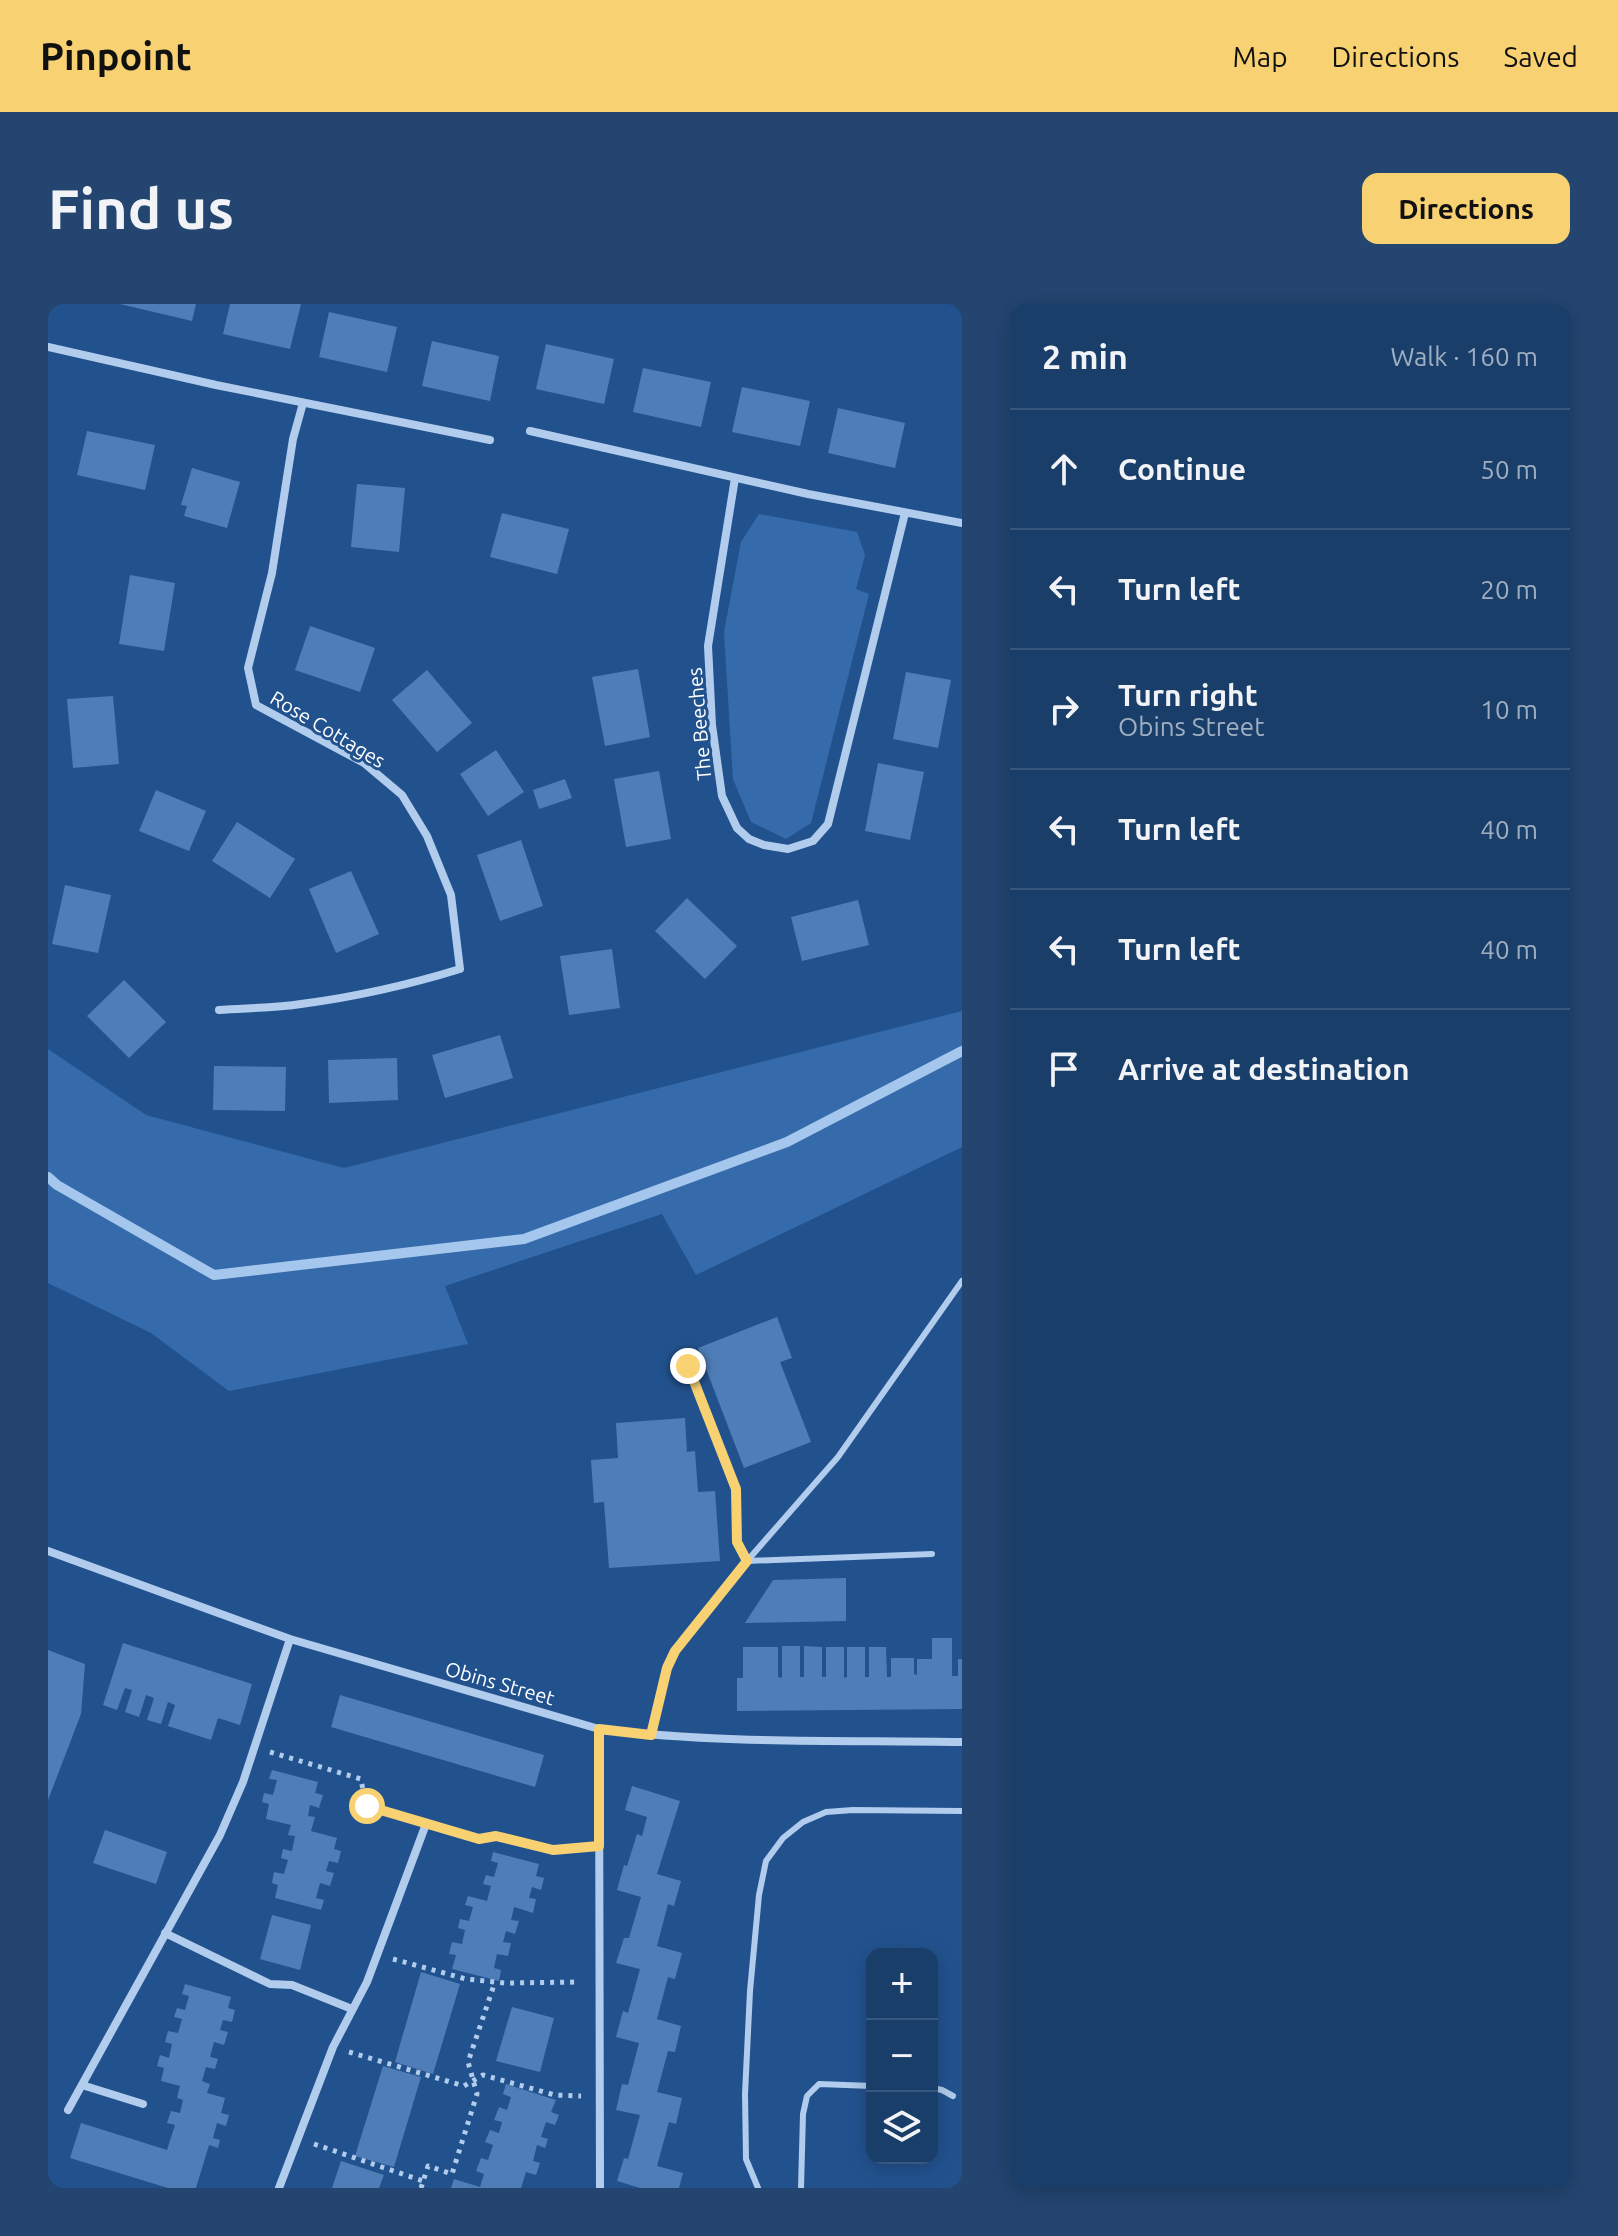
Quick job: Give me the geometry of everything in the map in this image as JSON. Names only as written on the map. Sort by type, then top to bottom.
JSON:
[{"type":"street","points":[[48,347],[216,385],[490,440]]},
{"type":"street","name":"Rose Cottages","points":[[219,1010],[299,1005],[348,997],[404,986],[460,969],[451,895],[427,836],[402,795],[364,763],[256,705],[248,668],[272,573],[293,439],[303,403]]},
{"type":"street","points":[[530,431],[735,478],[962,523]]},
{"type":"street","name":"The Beeches","points":[[735,478],[708,646],[712,725],[722,796],[737,828],[749,839],[764,845],[788,849],[813,841],[828,824],[905,513]]},
{"type":"street","name":"Obins Street","points":[[48,1551],[290,1639],[599,1729],[716,1738],[962,1742]]},
{"type":"street","points":[[68,2110],[220,1835],[243,1782],[290,1639]]},
{"type":"street","points":[[599,1729],[600,2188]]},
{"type":"street","points":[[367,1806],[479,1839]]},
{"type":"street","points":[[279,2188],[333,2047],[367,1982],[426,1824]]},
{"type":"street","points":[[165,1933],[270,1984],[292,1985],[352,2009]]},
{"type":"street","points":[[82,2085],[143,2104]]},
{"type":"lane","points":[[651,1735],[667,1668],[675,1651],[747,1561],[838,1457],[962,1281]]},
{"type":"lane","points":[[688,1366],[736,1489],[737,1542],[747,1561]]},
{"type":"lane","points":[[747,1561],[932,1554]]},
{"type":"lane","points":[[758,2188],[746,2159],[745,2094],[750,1991],[759,1895],[766,1861],[783,1838],[803,1822],[826,1812],[962,1811]]},
{"type":"lane","points":[[801,2188],[803,2114],[807,2096],[819,2084],[866,2086]]},
{"type":"lane","points":[[938,2089],[953,2096]]},
{"type":"path","points":[[254,1747],[361,1779],[367,1806]]},
{"type":"path","points":[[479,1839],[496,1836],[553,1850],[599,1846]]},
{"type":"path","points":[[377,1955],[466,1979],[601,1982]]},
{"type":"path","points":[[421,2188],[428,2166],[452,2174],[477,2094],[468,2062],[495,1982]]},
{"type":"path","points":[[333,2047],[464,2086],[483,2075],[555,2095],[600,2097]]},
{"type":"path","points":[[298,2138],[423,2181]]},
{"type":"shaded area","points":[[759,514],[857,532],[865,555],[856,589],[869,594],[811,823],[786,839],[751,822],[733,779],[724,632],[741,542]]},
{"type":"shaded area","points":[[962,1011],[962,1147],[696,1275],[662,1214],[445,1286],[468,1344],[229,1391],[151,1333],[48,1283],[48,1049],[146,1115],[344,1168]]},
{"type":"building","points":[[120,304],[196,304],[192,321]]},
{"type":"building","points":[[230,304],[301,304],[290,349],[223,334]]},
{"type":"building","points":[[329,312],[397,327],[387,372],[319,357]]},
{"type":"building","points":[[432,341],[499,356],[490,401],[422,386]]},
{"type":"building","points":[[546,344],[614,359],[604,404],[536,389]]},
{"type":"building","points":[[643,368],[711,382],[701,427],[633,412]]},
{"type":"building","points":[[742,387],[810,401],[800,446],[732,432]]},
{"type":"building","points":[[838,408],[905,423],[895,468],[828,453]]},
{"type":"building","points":[[87,431],[155,445],[145,490],[77,475]]},
{"type":"building","points":[[192,468],[240,482],[227,528],[184,516],[187,506],[181,505]]},
{"type":"building","points":[[357,484],[405,488],[399,552],[351,547]]},
{"type":"building","points":[[502,513],[569,529],[557,574],[490,557]]},
{"type":"building","points":[[130,575],[175,583],[164,651],[119,644]]},
{"type":"building","points":[[310,626],[375,648],[360,692],[295,670]]},
{"type":"building","points":[[638,669],[650,737],[605,746],[592,677]]},
{"type":"building","points":[[427,670],[472,723],[437,752],[392,700]]},
{"type":"building","points":[[906,672],[951,680],[938,748],[893,739]]},
{"type":"building","points":[[113,696],[119,764],[73,768],[67,699]]},
{"type":"building","points":[[496,750],[524,792],[488,816],[460,774]]},
{"type":"building","points":[[878,763],[924,772],[910,840],[865,831]]},
{"type":"building","points":[[659,771],[671,839],[626,847],[614,779]]},
{"type":"building","points":[[565,779],[572,798],[539,809],[533,790]]},
{"type":"building","points":[[156,790],[206,811],[189,851],[139,831]]},
{"type":"building","points":[[237,822],[295,859],[270,898],[212,861]]},
{"type":"building","points":[[521,840],[543,906],[500,921],[477,855]]},
{"type":"building","points":[[351,871],[379,934],[336,953],[309,889]]},
{"type":"building","points":[[65,885],[111,895],[98,953],[52,944]]},
{"type":"building","points":[[687,898],[737,946],[705,979],[655,931]]},
{"type":"building","points":[[858,900],[869,945],[802,961],[791,917]]},
{"type":"building","points":[[612,949],[620,1008],[569,1015],[560,956]]},
{"type":"building","points":[[124,980],[166,1022],[129,1058],[87,1016]]},
{"type":"building","points":[[500,1035],[513,1078],[445,1098],[432,1055]]},
{"type":"building","points":[[397,1058],[398,1100],[329,1103],[328,1060]]},
{"type":"building","points":[[214,1066],[286,1067],[285,1111],[213,1110]]},
{"type":"building","points":[[777,1317],[792,1358],[780,1362],[811,1442],[744,1468],[698,1348]]},
{"type":"building","points":[[685,1418],[687,1452],[695,1451],[698,1492],[715,1491],[720,1561],[609,1568],[604,1502],[594,1503],[591,1460],[618,1458],[616,1423]]},
{"type":"building","points":[[846,1578],[846,1621],[745,1623],[773,1580]]},
{"type":"building","points":[[932,1638],[952,1638],[952,1676],[958,1676],[958,1659],[962,1659],[962,1709],[737,1711],[737,1678],[743,1678],[743,1647],[778,1647],[778,1677],[782,1678],[782,1646],[800,1646],[800,1677],[804,1677],[804,1646],[822,1647],[822,1677],[826,1677],[826,1647],[844,1647],[844,1678],[847,1677],[847,1647],[865,1647],[865,1677],[869,1677],[869,1647],[886,1647],[887,1677],[891,1677],[891,1658],[914,1658],[914,1674],[917,1675],[917,1659],[932,1659]]},
{"type":"building","points":[[123,1643],[252,1684],[240,1725],[218,1718],[211,1740],[168,1726],[175,1705],[168,1702],[161,1724],[147,1720],[154,1698],[146,1695],[139,1717],[125,1712],[132,1690],[125,1688],[117,1710],[103,1705]]},
{"type":"building","points":[[48,1650],[85,1664],[81,1714],[48,1800]]},
{"type":"building","points":[[340,1695],[544,1755],[535,1787],[331,1727]]},
{"type":"building","points":[[272,1770],[318,1782],[315,1793],[323,1795],[319,1808],[310,1805],[308,1816],[315,1817],[311,1831],[337,1838],[334,1849],[341,1851],[338,1863],[329,1861],[326,1871],[334,1873],[330,1886],[320,1883],[316,1898],[324,1900],[321,1910],[275,1898],[278,1885],[272,1883],[274,1872],[284,1874],[288,1860],[281,1858],[283,1849],[292,1851],[295,1836],[288,1835],[291,1825],[266,1819],[269,1804],[262,1802],[264,1793],[273,1795],[277,1780],[269,1779]]},
{"type":"building","points":[[632,1786],[680,1801],[657,1874],[681,1881],[674,1906],[668,1904],[657,1946],[682,1953],[675,1979],[668,1977],[657,2019],[681,2026],[675,2052],[668,2051],[657,2092],[682,2098],[676,2124],[669,2122],[657,2166],[683,2173],[679,2188],[640,2188],[617,2181],[624,2158],[628,2159],[640,2115],[616,2110],[622,2084],[628,2085],[639,2043],[616,2037],[623,2011],[628,2013],[640,1969],[616,1963],[624,1938],[629,1938],[641,1897],[617,1890],[624,1865],[627,1866],[637,1834],[642,1836],[647,1817],[625,1810]]},
{"type":"building","points":[[105,1830],[167,1852],[156,1884],[93,1863]]},
{"type":"building","points":[[493,1852],[539,1864],[536,1876],[544,1878],[541,1890],[532,1887],[529,1898],[536,1899],[533,1913],[514,1907],[511,1920],[519,1921],[515,1934],[506,1931],[503,1942],[511,1943],[508,1956],[497,1954],[494,1968],[501,1970],[499,1981],[452,1969],[456,1955],[449,1954],[452,1942],[462,1944],[465,1930],[458,1928],[460,1919],[469,1921],[473,1907],[465,1905],[468,1896],[487,1901],[491,1886],[483,1884],[486,1875],[494,1877],[498,1863],[491,1861]]},
{"type":"building","points":[[272,1915],[311,1925],[300,1970],[260,1959]]},
{"type":"building","points":[[421,1972],[460,1984],[433,2074],[395,2062]]},
{"type":"building","points":[[185,1984],[231,1997],[228,2008],[235,2010],[232,2022],[223,2020],[220,2030],[228,2032],[224,2045],[214,2042],[210,2057],[218,2059],[215,2069],[206,2067],[202,2081],[210,2084],[207,2093],[225,2098],[221,2113],[229,2115],[226,2126],[217,2123],[213,2138],[220,2140],[218,2148],[209,2145],[196,2188],[168,2188],[70,2158],[81,2123],[167,2150],[175,2125],[167,2123],[171,2111],[180,2113],[183,2100],[177,2098],[180,2086],[161,2081],[164,2068],[157,2066],[160,2055],[169,2058],[172,2044],[165,2042],[168,2031],[178,2033],[182,2019],[174,2017],[177,2008],[185,2010],[189,1996],[182,1994]]},
{"type":"building","points":[[512,2007],[554,2018],[540,2072],[496,2061]]},
{"type":"building","points":[[383,2066],[421,2077],[394,2167],[355,2156]]},
{"type":"building","points":[[506,2084],[556,2100],[551,2112],[559,2115],[555,2125],[546,2122],[541,2137],[548,2139],[545,2148],[537,2145],[533,2161],[540,2163],[536,2175],[526,2172],[521,2188],[451,2188],[454,2179],[480,2187],[484,2174],[476,2171],[481,2158],[488,2160],[493,2145],[485,2142],[490,2130],[499,2133],[502,2122],[494,2120],[499,2107],[507,2110],[511,2097],[503,2094]]},
{"type":"building","points":[[341,2161],[384,2175],[379,2188],[332,2188]]},
{"type":"waterway","points":[[48,1177],[214,1275],[524,1239],[787,1142],[962,1051]]},
{"type":"route","points":[[367,1806],[479,1839],[496,1836],[553,1850],[599,1846],[599,1729],[651,1735],[667,1668],[675,1651],[747,1561],[737,1542],[736,1489],[688,1366]]}]
